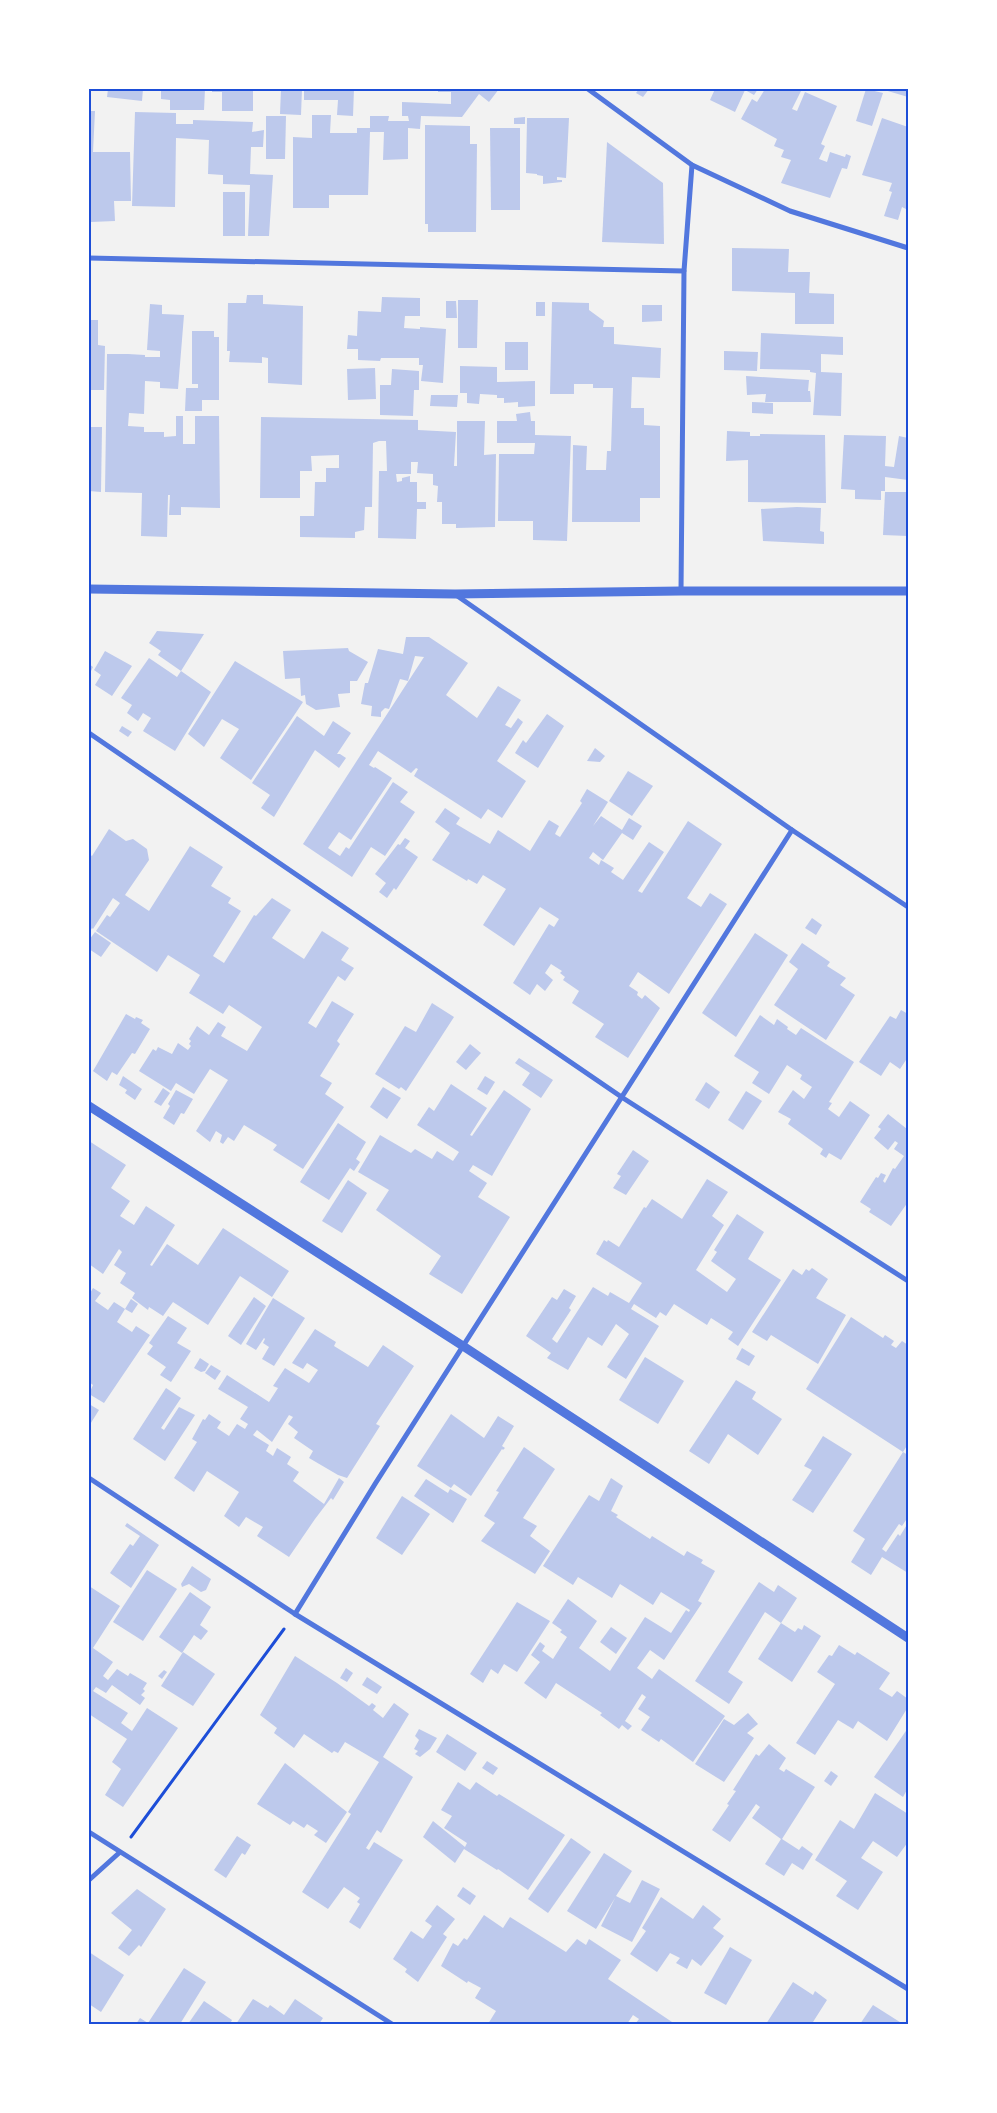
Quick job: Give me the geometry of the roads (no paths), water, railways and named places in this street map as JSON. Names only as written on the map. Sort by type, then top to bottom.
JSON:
[{"type":"street","points":[[588,89],[692,165],[790,211],[908,248]]},
{"type":"street","points":[[681,591],[684,271],[692,165]]},
{"type":"street","points":[[89,258],[684,271]]},
{"type":"street","points":[[89,589],[455,594],[681,591],[908,591]]},
{"type":"street","points":[[455,594],[792,830],[908,907]]},
{"type":"street","points":[[89,733],[623,1098],[908,1280]]},
{"type":"street","points":[[295,1614],[463,1346],[623,1098],[792,830]]},
{"type":"street","points":[[89,1106],[463,1346],[908,1638]]},
{"type":"street","points":[[89,1478],[295,1614],[908,1989]]},
{"type":"street","points":[[89,1832],[119,1853],[392,2024]]},
{"type":"street","points":[[89,1880],[119,1853]]}]
